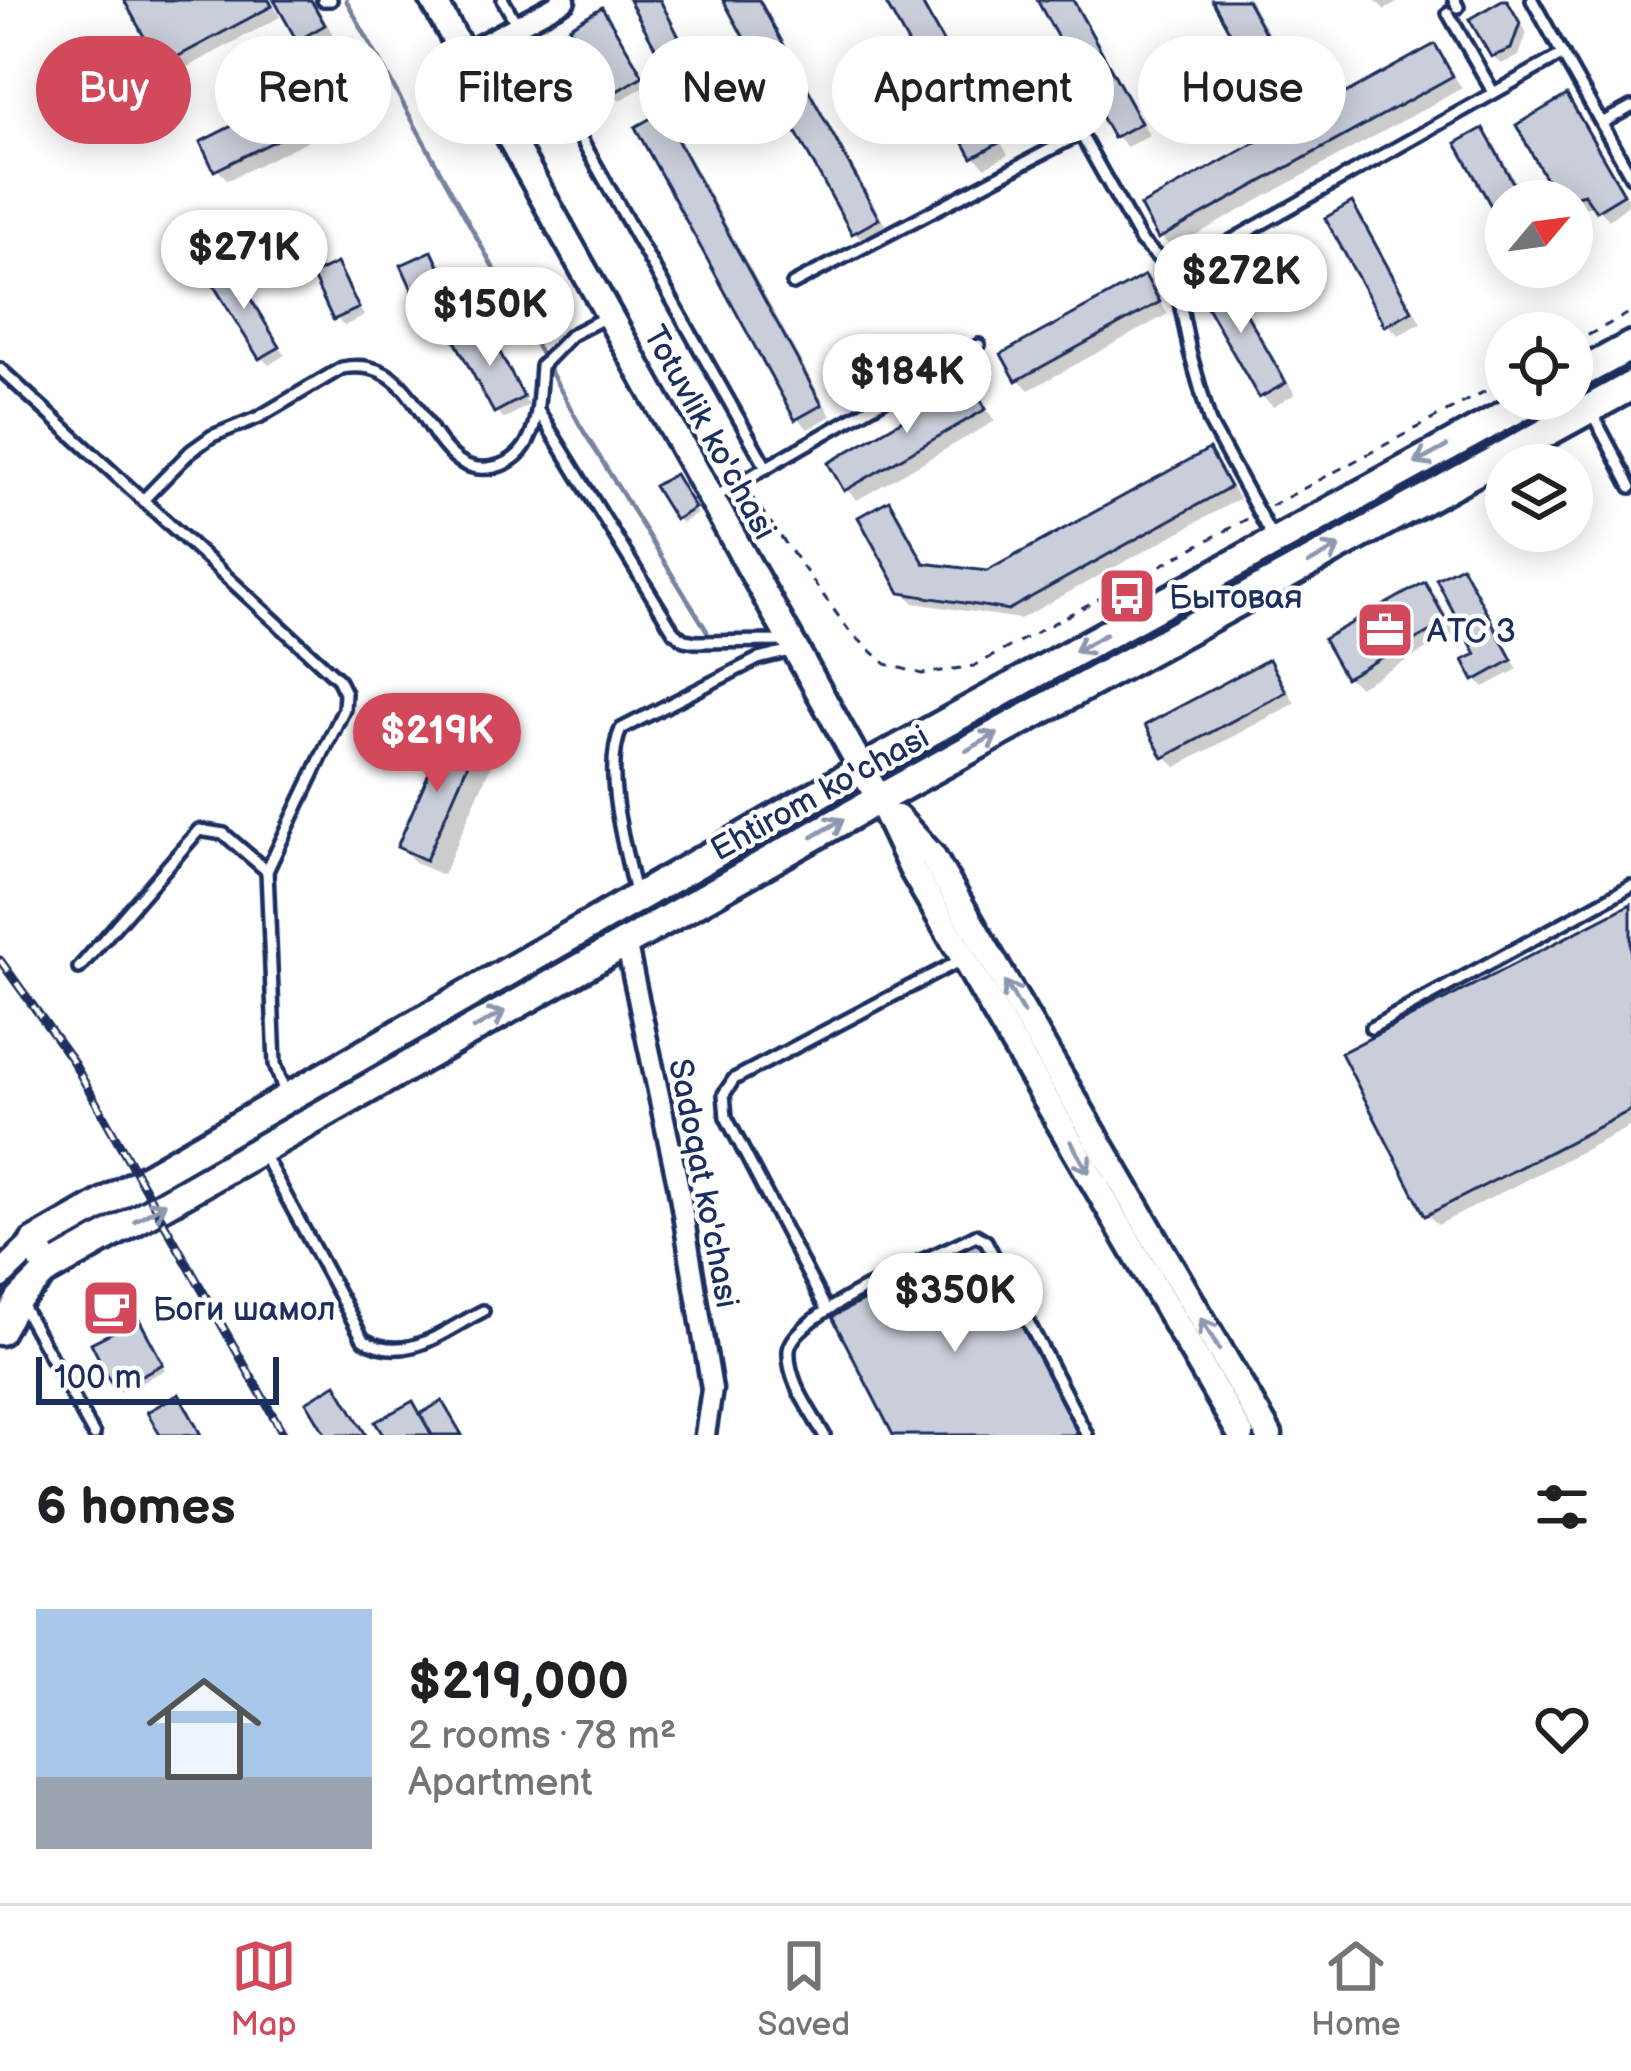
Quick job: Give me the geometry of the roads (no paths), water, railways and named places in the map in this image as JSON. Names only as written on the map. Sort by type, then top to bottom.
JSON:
[{"type":"main road","name":"Totuvlik ko'chasi","points":[[433,0],[454,36]]},
{"type":"main road","name":"Totuvlik ko'chasi","points":[[513,144],[879,799]]},
{"type":"main road","points":[[1593,367],[1631,346]]},
{"type":"main road","name":"Ehtirom ko'chasi","points":[[1593,407],[1631,386]]},
{"type":"main road","name":"Ehtirom ko'chasi","points":[[34,1243],[862,769],[1496,420]]},
{"type":"main road","name":"Ehtirom ko'chasi","points":[[48,1270],[879,799],[1569,420]]},
{"type":"main road","points":[[879,799],[912,869],[1241,1435]]},
{"type":"main road","points":[[879,799],[932,856],[1269,1435]]},
{"type":"main road","points":[[0,1257],[34,1243]]},
{"type":"main road","points":[[0,1331],[19,1299],[48,1270],[34,1243]]},
{"type":"main road","points":[[0,1276],[34,1243]]},
{"type":"street","points":[[499,36],[565,0]]},
{"type":"street","name":"Sadoqat ko'chasi","points":[[626,942],[678,1184],[712,1388],[706,1435]]},
{"type":"lane","points":[[503,0],[766,467]]},
{"type":"lane","points":[[1532,0],[1631,176]]},
{"type":"lane","points":[[1454,7],[1493,92]]},
{"type":"lane","points":[[1174,273],[1563,54]]},
{"type":"lane","points":[[1602,123],[1631,107]]},
{"type":"lane","points":[[793,284],[1078,135],[1141,241],[1174,273],[1210,424],[1274,542]]},
{"type":"lane","points":[[143,500],[201,443],[259,417],[342,368],[357,365],[378,369],[400,385],[457,458],[472,468],[502,465],[520,453],[531,437],[541,366],[571,335],[608,316]]},
{"type":"lane","points":[[711,500],[979,345]]},
{"type":"lane","points":[[0,369],[338,679],[345,694],[344,709],[267,871],[275,1064],[286,1098]]},
{"type":"lane","points":[[538,412],[674,632],[696,642],[792,645]]},
{"type":"lane","points":[[1593,416],[1631,487]]},
{"type":"lane","points":[[636,898],[620,828],[613,746],[621,729],[792,645]]},
{"type":"lane","points":[[80,968],[200,830],[224,834],[267,871]]},
{"type":"lane","points":[[1371,1028],[1631,886]]},
{"type":"lane","points":[[826,1310],[726,1117],[724,1094],[734,1079],[964,958]]},
{"type":"lane","points":[[260,1149],[362,1339],[382,1351],[407,1350],[483,1311]]},
{"type":"lane","points":[[824,1435],[794,1381],[789,1352],[793,1335],[826,1310],[976,1235],[981,1236],[1087,1435]]},
{"type":"lane","points":[[19,1299],[94,1435]]},
{"type":"waterway","points":[[346,0],[581,427],[707,631]]},
{"type":"railway","points":[[0,960],[72,1060],[284,1435]]},
{"type":"place","name":"Бытовая","points":[[1127,596]]},
{"type":"place","name":"АТС 3","points":[[1385,630]]},
{"type":"place","name":"Боги шамол","points":[[111,1308]]}]
